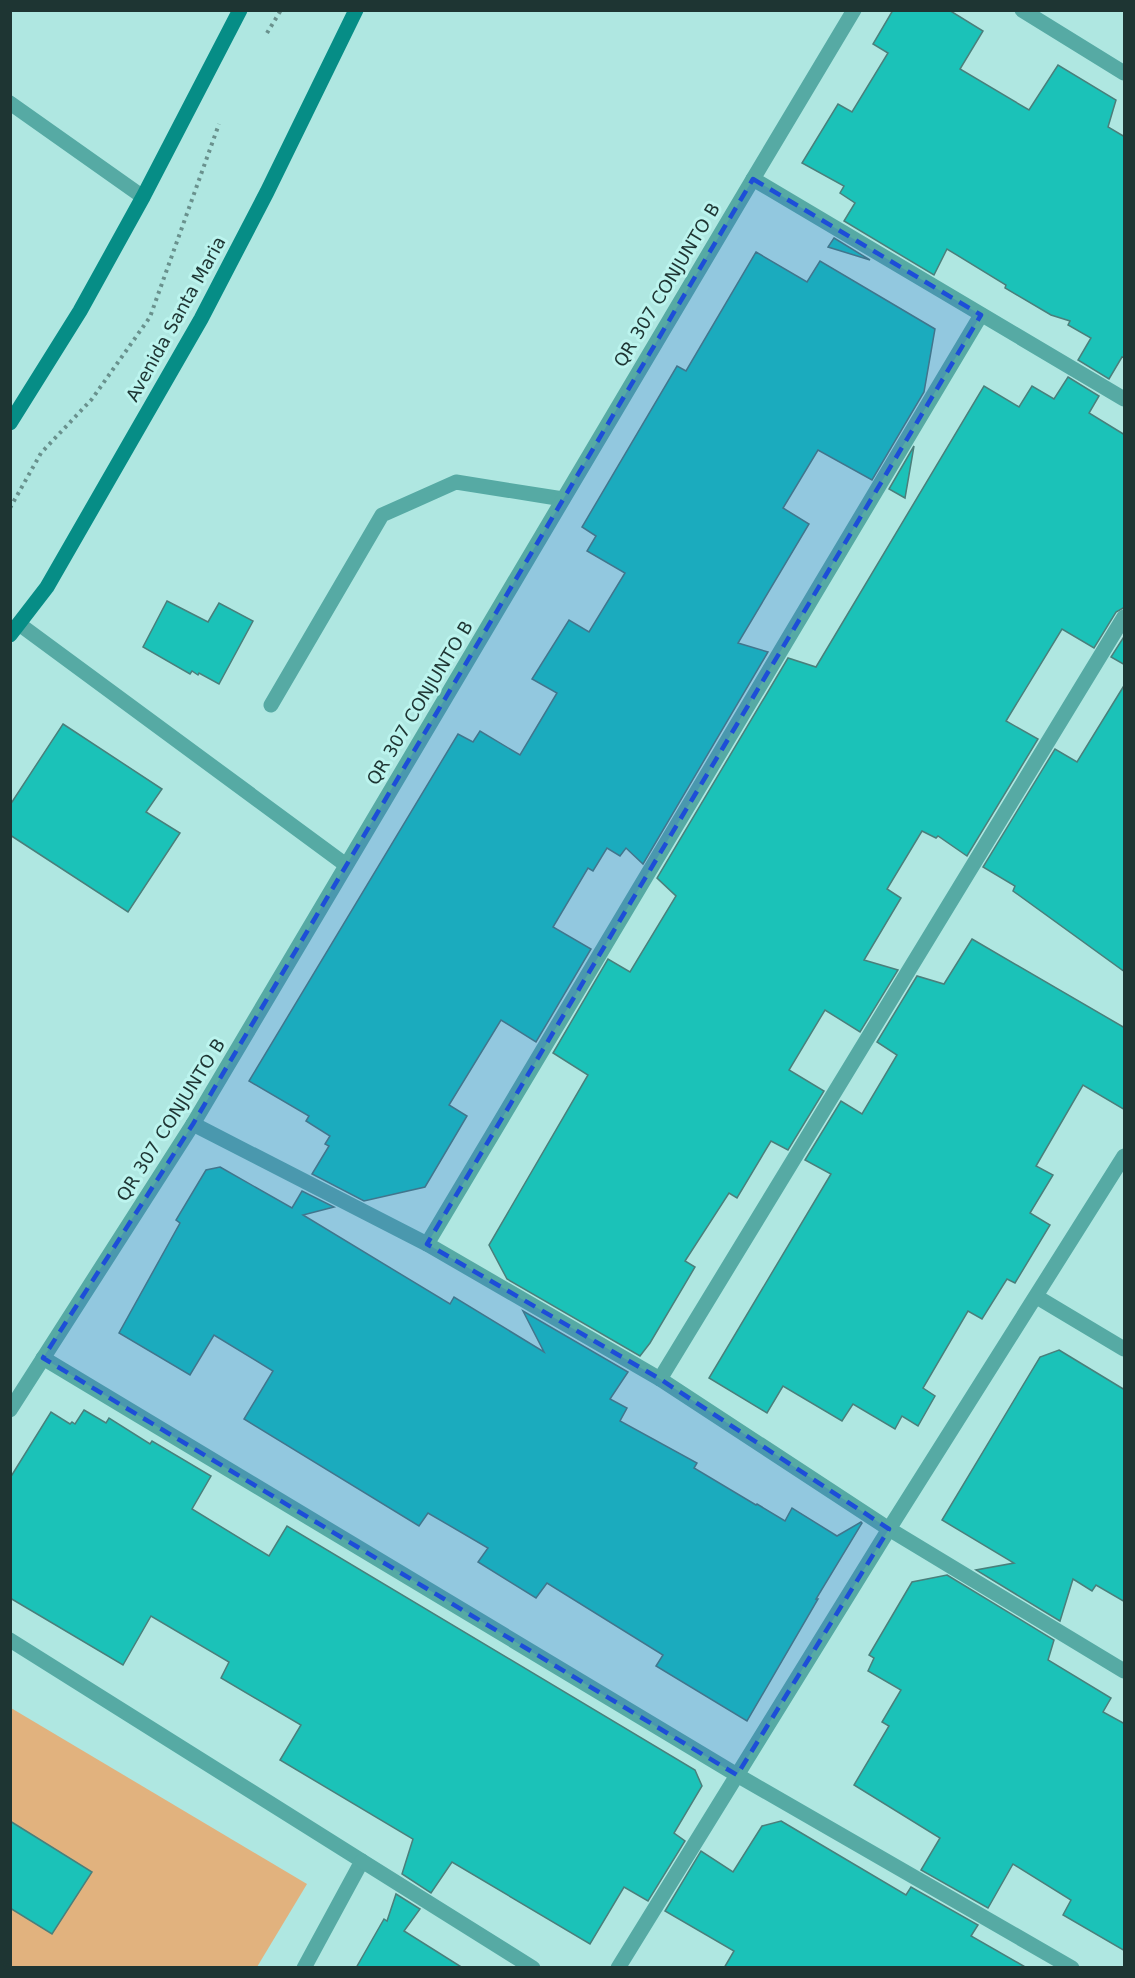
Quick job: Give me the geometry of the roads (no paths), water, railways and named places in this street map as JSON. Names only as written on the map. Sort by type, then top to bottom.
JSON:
[{"type":"main road","points":[[10,423],[80,311],[143,197],[240,10]]},
{"type":"main road","name":"Avenida Santa Maria","points":[[15,629],[47,587],[201,319],[267,192],[356,10]]},
{"type":"street","name":"QR 307 CONJUNTO B","points":[[10,1410],[193,1124],[854,10]]},
{"type":"street","points":[[1022,10],[1125,73]]},
{"type":"street","points":[[10,103],[143,197]]},
{"type":"street","points":[[753,179],[1125,399]]},
{"type":"street","points":[[427,1244],[981,315]]},
{"type":"street","points":[[271,705],[382,515],[456,482],[563,499]]},
{"type":"street","points":[[660,1379],[1125,617]]},
{"type":"street","points":[[15,629],[346,866]]},
{"type":"street","points":[[193,1124],[427,1244],[660,1379],[890,1529],[1125,1671]]},
{"type":"street","points":[[618,1968],[1125,1156]]},
{"type":"street","points":[[1037,1297],[1125,1349]]},
{"type":"street","points":[[43,1358],[737,1775],[1072,1968]]},
{"type":"street","points":[[10,1641],[533,1968]]},
{"type":"street","points":[[304,1968],[362,1861]]}]
